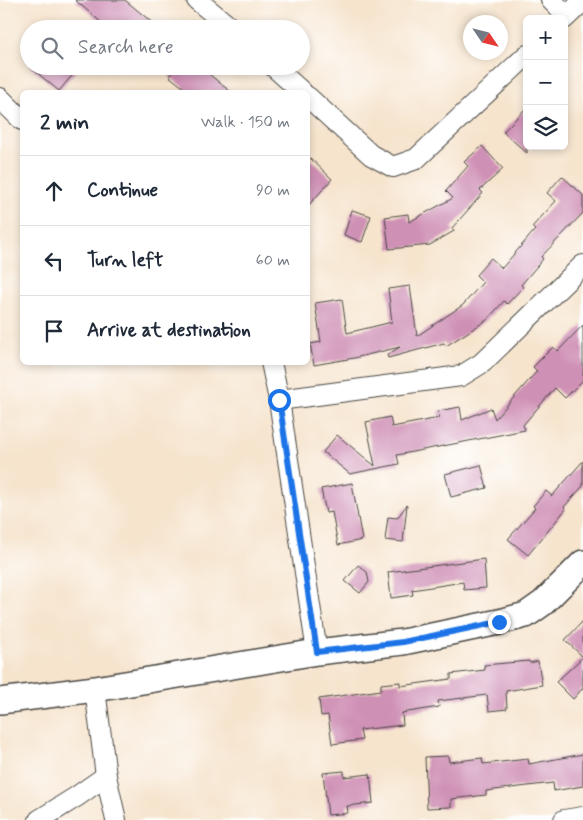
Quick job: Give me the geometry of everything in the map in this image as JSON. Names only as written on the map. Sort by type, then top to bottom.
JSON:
[{"type":"street","points":[[196,0],[221,20]]},
{"type":"street","points":[[551,0],[564,15]]},
{"type":"street","points":[[568,16],[583,2]]},
{"type":"street","points":[[310,99],[372,155],[393,167],[416,159],[523,58]]},
{"type":"street","points":[[283,75],[300,90]]},
{"type":"street","points":[[0,98],[20,118]]},
{"type":"street","points":[[279,400],[461,376],[482,364],[583,265]]},
{"type":"street","points":[[272,365],[279,400],[317,652]]},
{"type":"street","points":[[0,701],[95,689],[317,652],[403,642],[499,622],[526,615],[543,603],[583,563]]},
{"type":"street","points":[[95,689],[106,776],[116,820]]},
{"type":"street","points":[[39,820],[106,776]]},
{"type":"street","points":[[564,820],[583,817]]},
{"type":"building","points":[[75,0],[125,0],[149,20],[98,20]]},
{"type":"building","points":[[40,75],[72,75],[58,90]]},
{"type":"building","points":[[210,75],[229,90],[186,90],[169,76]]},
{"type":"building","points":[[523,111],[523,150],[503,132]]},
{"type":"building","points":[[482,146],[503,169],[480,190],[483,193],[452,228],[454,231],[430,245],[389,249],[385,217],[408,214],[409,222],[453,198],[446,191],[468,166],[464,162]]},
{"type":"building","points":[[310,158],[332,179],[310,204]]},
{"type":"building","points":[[562,176],[583,195],[583,213],[541,257],[543,259],[521,285],[523,287],[507,304],[504,301],[487,320],[446,346],[444,343],[388,358],[387,355],[400,347],[314,365],[310,344],[321,342],[315,303],[342,299],[347,333],[392,322],[388,289],[410,286],[417,336],[463,305],[483,282],[476,275],[491,258],[502,268],[535,230],[532,227],[556,201],[547,193]]},
{"type":"building","points":[[352,210],[371,216],[362,242],[344,235]]},
{"type":"building","points":[[583,325],[583,380],[565,398],[555,388],[523,425],[525,430],[397,455],[399,464],[350,474],[323,452],[337,435],[375,466],[366,422],[390,417],[392,427],[439,418],[438,411],[460,407],[462,420],[491,408],[495,419],[537,371],[533,367],[553,347],[558,351]]},
{"type":"building","points":[[583,461],[583,486],[564,507],[566,509],[528,555],[508,539],[535,508],[533,506],[546,491],[552,496]]},
{"type":"building","points":[[481,465],[487,488],[451,497],[445,474]]},
{"type":"building","points":[[352,483],[362,540],[338,545],[332,512],[326,513],[321,489]]},
{"type":"building","points":[[407,505],[403,542],[385,540],[388,517],[397,518]]},
{"type":"building","points":[[484,559],[486,588],[464,590],[463,582],[412,590],[413,595],[391,598],[388,572]]},
{"type":"building","points":[[358,565],[367,572],[369,582],[360,593],[345,581]]},
{"type":"building","points":[[583,621],[583,657],[565,640]]},
{"type":"building","points":[[583,657],[583,688],[573,699],[556,682]]},
{"type":"building","points":[[529,661],[530,663],[538,661],[542,685],[506,691],[507,709],[489,711],[487,695],[438,701],[439,707],[402,713],[403,725],[360,730],[362,740],[332,744],[328,715],[321,716],[319,699],[381,690],[381,684],[400,682],[400,686],[451,679],[451,674],[485,670],[484,665]]},
{"type":"building","points":[[583,754],[583,786],[554,791],[553,783],[486,791],[486,795],[451,799],[451,807],[427,808],[425,757],[448,756],[449,762],[482,758],[483,764],[528,759],[529,764]]},
{"type":"building","points":[[344,771],[344,777],[370,774],[373,803],[347,806],[348,813],[328,815],[323,773]]},
{"type":"route","points":[[279,400],[317,652],[403,642],[499,622]]}]
